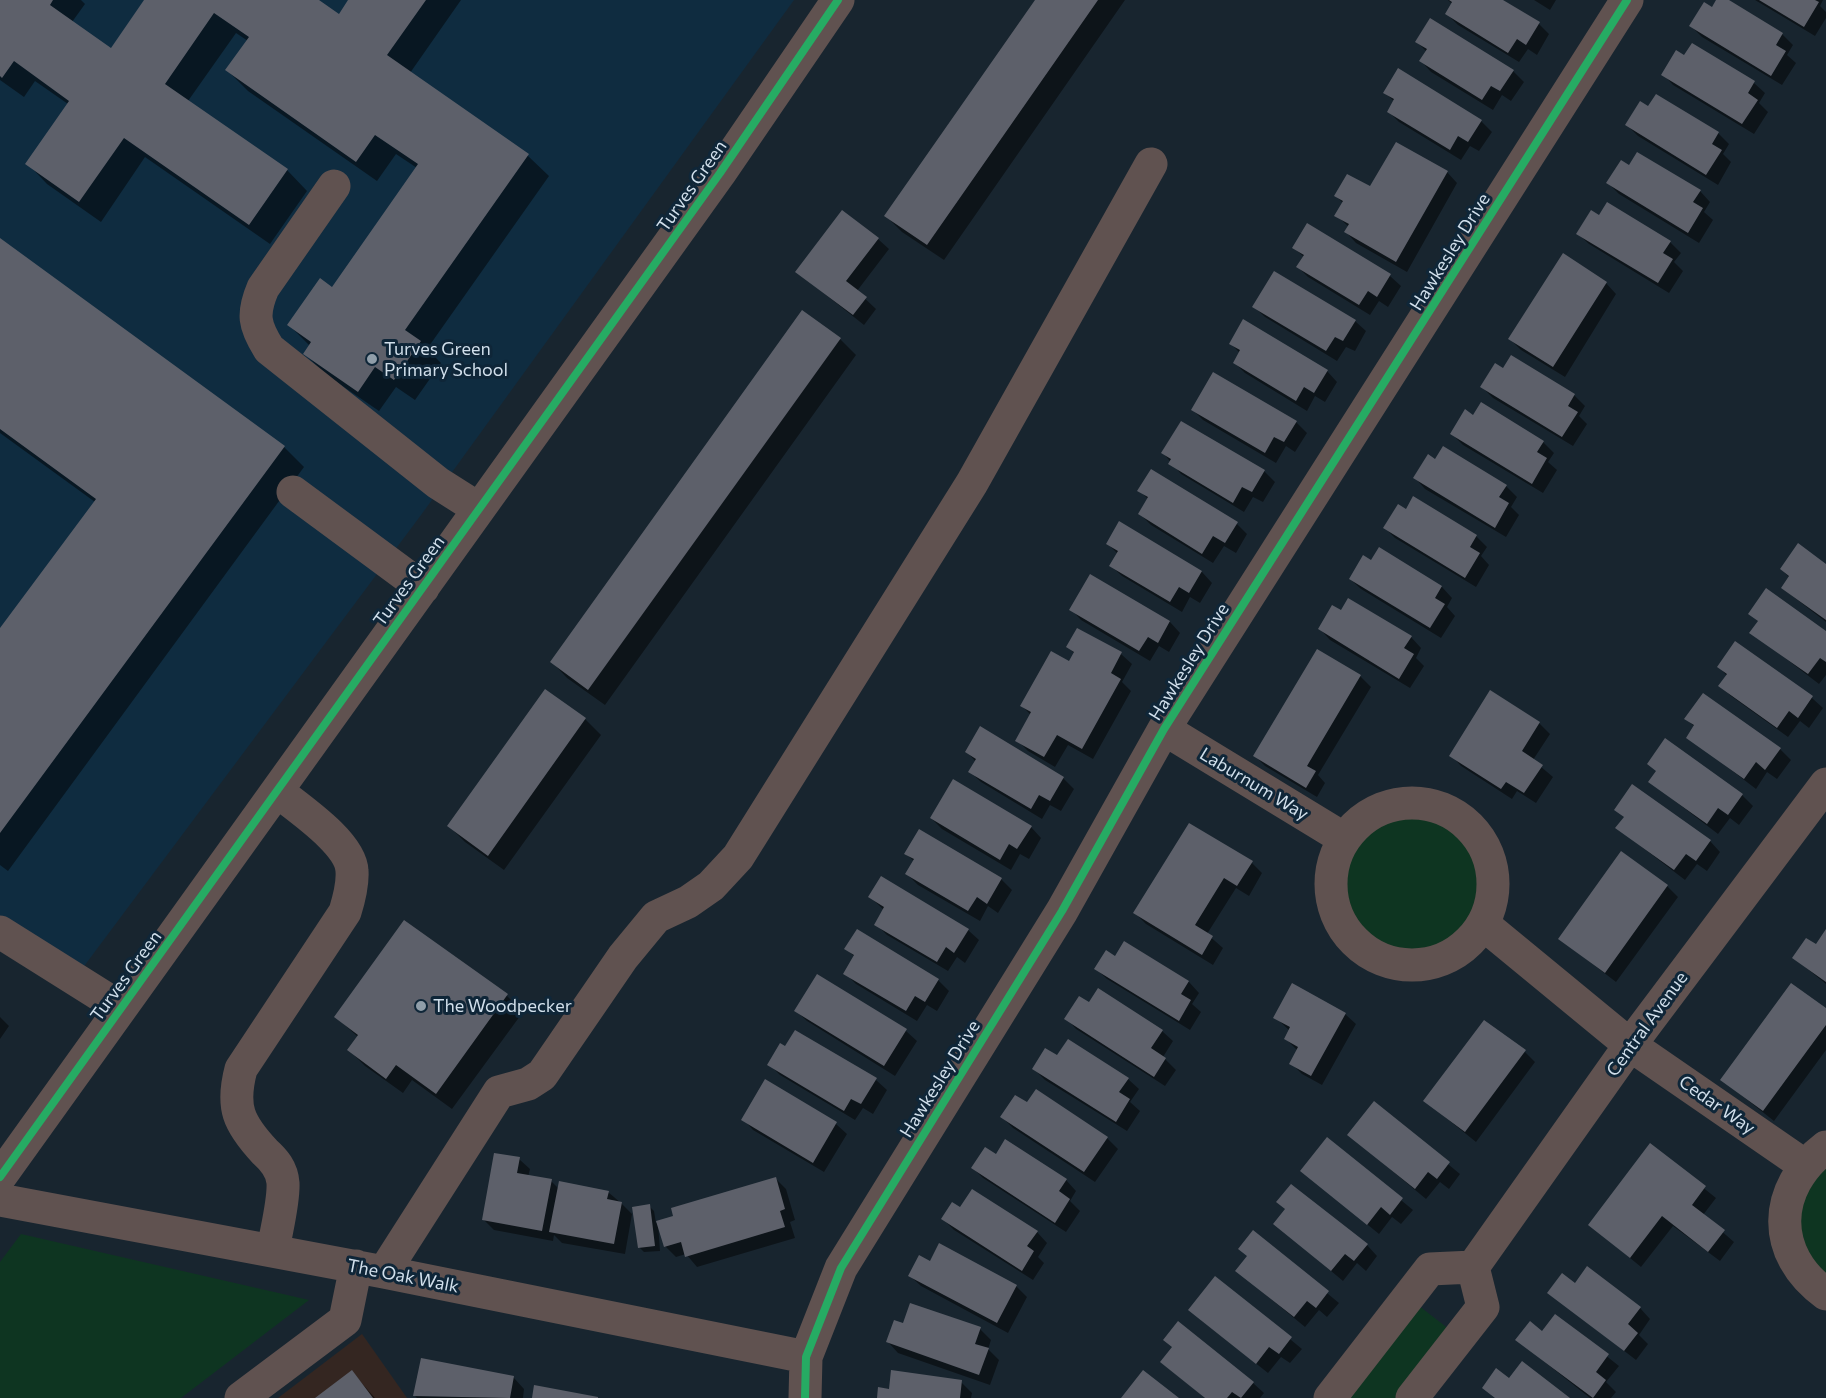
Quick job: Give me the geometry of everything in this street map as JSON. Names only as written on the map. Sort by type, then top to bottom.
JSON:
[{"type":"street","name":"Turves Green","points":[[0,1177],[720,173],[838,0]]},
{"type":"street","name":"Hawkesley Drive","points":[[806,1357],[841,1268],[1062,911],[1164,729],[1627,0]]},
{"type":"street","points":[[240,1398],[345,1320],[370,1269],[499,1092],[528,1084],[542,1075],[623,957],[656,917],[688,902],[711,886],[738,857],[972,483],[1151,164]]},
{"type":"street","points":[[334,186],[263,288],[255,306],[258,330],[269,349],[438,483],[479,509]]},
{"type":"street","points":[[293,492],[423,588]]},
{"type":"street","name":"Laburnum Way","points":[[1164,729],[1343,838]]},
{"type":"street","name":"Central Avenue","points":[[1473,1267],[1630,1045],[1826,784]]},
{"type":"street","points":[[273,1251],[283,1182],[277,1164],[246,1130],[236,1110],[235,1093],[241,1070],[345,912],[351,893],[353,869],[347,852],[318,824],[277,791]]},
{"type":"street","points":[[1415,802],[1442,808],[1466,823],[1484,844],[1493,870],[1492,898],[1483,924],[1466,945],[1444,959],[1419,965],[1393,963],[1369,953],[1349,936],[1336,913],[1330,888],[1333,862],[1343,838],[1363,818],[1388,806],[1415,802]]},
{"type":"street","points":[[1483,924],[1630,1045]]},
{"type":"street","points":[[0,933],[121,1008]]},
{"type":"street","name":"Cedar Way","points":[[1630,1045],[1815,1156],[1789,1190],[1784,1219],[1788,1248],[1803,1274],[1826,1294]]},
{"type":"street","name":"The Oak Walk","points":[[0,1200],[370,1269],[806,1357]]},
{"type":"street","points":[[1330,1398],[1430,1269],[1473,1267],[1483,1307],[1412,1398]]},
{"type":"street","points":[[805,1398],[806,1357]]},
{"type":"shaded area","points":[[0,0],[794,0],[421,515],[70,985],[0,948]]},
{"type":"shaded area","points":[[362,1334],[407,1398],[278,1398]]},
{"type":"green space","points":[[1413,814],[1440,820],[1452,826],[1462,835],[1471,845],[1477,857],[1483,884],[1477,911],[1471,923],[1462,933],[1452,942],[1440,948],[1413,954],[1386,948],[1374,942],[1364,933],[1355,923],[1349,911],[1343,884],[1349,857],[1355,845],[1364,835],[1374,826],[1386,820]]},
{"type":"green space","points":[[1826,1160],[1826,1284],[1814,1275],[1794,1206]]},
{"type":"green space","points":[[21,1234],[309,1300],[181,1398],[0,1398],[0,1262]]},
{"type":"green space","points":[[1414,1302],[1454,1333],[1401,1398],[1342,1398]]},
{"type":"building","points":[[0,0],[53,0],[50,5],[111,48],[144,0],[319,0],[339,14],[348,0],[426,0],[387,55],[529,154],[405,330],[421,341],[394,380],[375,367],[358,392],[303,354],[311,342],[287,325],[320,278],[332,287],[418,164],[375,135],[356,162],[225,70],[249,37],[214,13],[165,84],[288,169],[249,225],[124,138],[79,202],[25,164],[69,101],[14,61],[2,78],[0,76]]},
{"type":"building","points":[[1035,0],[1098,0],[927,245],[884,216]]},
{"type":"building","points":[[1449,0],[1503,0],[1540,22],[1526,45],[1517,39],[1508,53],[1445,14],[1452,2]]},
{"type":"building","points":[[1716,0],[1729,0],[1783,33],[1776,45],[1786,51],[1771,76],[1689,26],[1704,2],[1712,7]]},
{"type":"building","points":[[1759,0],[1815,0],[1819,2],[1804,27]]},
{"type":"building","points":[[1430,18],[1514,70],[1500,91],[1491,86],[1482,100],[1419,61],[1427,49],[1415,42]]},
{"type":"building","points":[[1692,43],[1755,81],[1748,93],[1758,100],[1742,124],[1661,75],[1676,50],[1684,55]]},
{"type":"building","points":[[1398,68],[1482,120],[1468,142],[1458,136],[1450,150],[1387,112],[1394,99],[1383,93]]},
{"type":"building","points":[[1656,94],[1719,132],[1712,144],[1722,150],[1706,175],[1625,125],[1640,101],[1648,106]]},
{"type":"building","points":[[1396,142],[1448,171],[1396,262],[1344,232],[1349,224],[1334,216],[1343,201],[1334,196],[1347,174],[1370,186]]},
{"type":"building","points":[[1637,152],[1701,190],[1693,202],[1703,208],[1688,233],[1606,183],[1621,160],[1629,165]]},
{"type":"building","points":[[1607,202],[1671,241],[1663,253],[1673,259],[1658,283],[1576,234],[1591,210],[1599,215]]},
{"type":"building","points":[[842,210],[879,238],[846,281],[867,297],[853,315],[795,272]]},
{"type":"building","points":[[1307,223],[1391,274],[1377,297],[1368,291],[1359,305],[1296,267],[1304,255],[1292,248]]},
{"type":"building","points":[[0,238],[285,446],[0,833],[0,628],[96,499],[0,429]]},
{"type":"building","points":[[1563,253],[1607,282],[1553,367],[1508,339]]},
{"type":"building","points":[[1274,271],[1356,320],[1343,341],[1335,337],[1326,351],[1252,307]]},
{"type":"building","points":[[802,310],[841,338],[588,690],[550,662]]},
{"type":"building","points":[[1243,319],[1328,370],[1314,393],[1304,387],[1296,401],[1233,363],[1240,350],[1229,344]]},
{"type":"building","points":[[1511,355],[1575,394],[1568,406],[1578,412],[1562,437],[1480,387],[1495,363],[1503,368]]},
{"type":"building","points":[[1213,372],[1297,421],[1284,442],[1274,437],[1265,453],[1191,410]]},
{"type":"building","points":[[1481,402],[1544,441],[1537,452],[1547,458],[1532,484],[1450,434],[1465,409],[1473,415]]},
{"type":"building","points":[[1181,421],[1265,470],[1252,492],[1242,487],[1233,503],[1168,464],[1171,459],[1161,453]]},
{"type":"building","points":[[1443,446],[1507,485],[1499,497],[1509,503],[1495,528],[1413,478],[1428,454],[1435,459]]},
{"type":"building","points":[[1151,469],[1238,522],[1225,543],[1213,536],[1202,554],[1138,514],[1148,497],[1137,491]]},
{"type":"building","points":[[1413,496],[1477,535],[1470,547],[1480,553],[1465,578],[1383,528],[1398,504],[1406,509]]},
{"type":"building","points":[[1119,521],[1202,571],[1189,593],[1179,587],[1170,602],[1109,566],[1118,551],[1106,544]]},
{"type":"building","points":[[1798,543],[1826,564],[1826,620],[1781,588],[1789,576],[1780,569]]},
{"type":"building","points":[[1379,547],[1442,586],[1435,598],[1445,604],[1430,628],[1349,579],[1363,555],[1371,560]]},
{"type":"building","points":[[1090,574],[1170,621],[1158,643],[1148,637],[1139,651],[1069,610]]},
{"type":"building","points":[[1766,588],[1826,631],[1826,662],[1820,658],[1808,674],[1749,633],[1758,621],[1748,614]]},
{"type":"building","points":[[1348,598],[1412,636],[1404,648],[1414,654],[1399,679],[1318,629],[1332,605],[1341,610]]},
{"type":"building","points":[[1077,628],[1122,652],[1111,673],[1121,679],[1082,749],[1057,735],[1044,757],[1015,741],[1031,712],[1020,706],[1051,651],[1069,661],[1074,652],[1066,647]]},
{"type":"building","points":[[1735,641],[1813,696],[1798,718],[1789,711],[1777,728],[1718,686],[1727,674],[1717,667]]},
{"type":"building","points":[[1317,649],[1361,675],[1307,766],[1316,771],[1306,788],[1253,756]]},
{"type":"building","points":[[545,689],[586,718],[488,856],[447,826]]},
{"type":"building","points":[[1490,690],[1540,722],[1522,751],[1543,765],[1524,793],[1506,782],[1501,789],[1449,756]]},
{"type":"building","points":[[1703,693],[1781,748],[1765,770],[1756,762],[1744,779],[1686,738],[1694,725],[1684,719]]},
{"type":"building","points":[[980,726],[1064,777],[1050,801],[1039,795],[1031,809],[968,772],[976,759],[965,752]]},
{"type":"building","points":[[1665,738],[1743,794],[1728,815],[1718,808],[1707,824],[1648,782],[1656,771],[1647,764]]},
{"type":"building","points":[[953,779],[1032,826],[1017,849],[1009,844],[1000,860],[930,818]]},
{"type":"building","points":[[1632,784],[1711,840],[1696,861],[1686,854],[1674,870],[1615,828],[1624,817],[1614,810]]},
{"type":"building","points":[[1189,823],[1253,861],[1237,886],[1224,878],[1195,925],[1213,936],[1202,955],[1133,913]]},
{"type":"building","points":[[919,829],[1002,878],[987,904],[977,897],[968,911],[905,874],[914,859],[904,854]]},
{"type":"building","points":[[1621,851],[1668,885],[1605,973],[1558,939]]},
{"type":"building","points":[[881,876],[969,929],[954,953],[946,947],[937,962],[874,925],[884,907],[868,897]]},
{"type":"building","name":"The Woodpecker","points":[[404,920],[508,994],[436,1094],[396,1065],[386,1079],[347,1050],[358,1035],[334,1017]]},
{"type":"building","points":[[857,929],[939,979],[925,1002],[915,996],[906,1011],[843,974],[854,955],[844,949]]},
{"type":"building","points":[[1826,929],[1826,982],[1792,958],[1806,938],[1816,944]]},
{"type":"building","points":[[1124,941],[1189,981],[1181,994],[1191,1000],[1179,1021],[1094,969],[1106,950],[1115,956]]},
{"type":"building","points":[[817,974],[907,1029],[884,1066],[794,1011]]},
{"type":"building","points":[[1292,983],[1346,1013],[1311,1076],[1289,1064],[1298,1047],[1284,1039],[1290,1027],[1273,1018]]},
{"type":"building","points":[[1791,983],[1826,1008],[1826,1025],[1763,1111],[1720,1080]]},
{"type":"building","points":[[1098,988],[1163,1030],[1151,1048],[1166,1058],[1154,1077],[1064,1019],[1079,996],[1089,1002]]},
{"type":"building","points":[[1484,1020],[1526,1050],[1465,1132],[1423,1101]]},
{"type":"building","points":[[795,1030],[877,1078],[861,1104],[851,1099],[844,1111],[767,1065],[780,1043],[785,1046]]},
{"type":"building","points":[[1068,1039],[1129,1078],[1119,1092],[1130,1099],[1116,1122],[1032,1069],[1045,1048],[1057,1055]]},
{"type":"building","points":[[765,1079],[837,1122],[813,1163],[741,1120]]},
{"type":"building","points":[[1036,1089],[1108,1137],[1084,1172],[1000,1117],[1015,1095],[1027,1102]]},
{"type":"building","points":[[1374,1101],[1450,1162],[1437,1179],[1428,1172],[1415,1189],[1347,1135]]},
{"type":"building","points":[[1327,1137],[1403,1198],[1390,1215],[1381,1207],[1367,1225],[1300,1171]]},
{"type":"building","points":[[1005,1139],[1067,1179],[1059,1191],[1070,1199],[1055,1223],[971,1168],[985,1147],[996,1154]]},
{"type":"building","points":[[1650,1143],[1706,1186],[1692,1205],[1725,1230],[1708,1252],[1662,1216],[1630,1258],[1588,1225]]},
{"type":"building","points":[[494,1153],[520,1157],[517,1173],[552,1179],[542,1231],[482,1220]]},
{"type":"building","points":[[776,1177],[785,1209],[780,1211],[785,1227],[685,1257],[681,1242],[664,1247],[656,1221],[673,1216],[671,1208]]},
{"type":"building","points":[[559,1181],[609,1191],[607,1199],[622,1202],[614,1244],[549,1232]]},
{"type":"building","points":[[1291,1184],[1368,1244],[1354,1261],[1345,1254],[1331,1271],[1273,1224],[1285,1209],[1276,1202]]},
{"type":"building","points":[[972,1189],[1038,1231],[1027,1246],[1034,1251],[1022,1271],[941,1219],[952,1202],[960,1207]]},
{"type":"building","points":[[650,1204],[655,1246],[638,1248],[632,1207]]},
{"type":"building","points":[[1253,1230],[1329,1291],[1316,1308],[1307,1301],[1294,1317],[1235,1271],[1247,1256],[1238,1249]]},
{"type":"building","points":[[939,1243],[1017,1285],[997,1323],[908,1276],[919,1255],[930,1261]]},
{"type":"building","points":[[1587,1266],[1641,1307],[1628,1324],[1638,1333],[1624,1351],[1547,1293],[1562,1273],[1575,1283]]},
{"type":"building","points":[[1215,1276],[1292,1337],[1279,1354],[1269,1347],[1256,1364],[1188,1310]]},
{"type":"building","points":[[910,1303],[981,1327],[975,1344],[989,1348],[979,1375],[886,1342],[894,1320],[903,1323]]},
{"type":"building","points":[[1555,1314],[1609,1354],[1596,1372],[1606,1380],[1593,1398],[1515,1340],[1530,1321],[1542,1331]]},
{"type":"building","points":[[1178,1321],[1254,1382],[1241,1398],[1232,1392],[1227,1398],[1205,1398],[1160,1362],[1172,1347],[1163,1340]]},
{"type":"building","points":[[421,1358],[514,1376],[510,1398],[413,1396]]},
{"type":"building","points":[[1522,1361],[1570,1398],[1495,1398],[1482,1388],[1496,1368],[1509,1378]]},
{"type":"building","points":[[352,1370],[373,1398],[315,1398]]},
{"type":"building","points":[[891,1370],[962,1380],[960,1398],[877,1398],[878,1387],[889,1389]]},
{"type":"building","points":[[1143,1370],[1179,1398],[1121,1398]]},
{"type":"building","points":[[534,1385],[598,1397],[598,1398],[532,1398]]},
{"type":"cycle path","points":[[0,1177],[720,173],[838,0]]},
{"type":"cycle path","points":[[805,1398],[806,1357],[841,1268],[1062,911],[1164,729],[1627,0]]},
{"type":"place","name":"Turves Green Primary School","points":[[372,359]]},
{"type":"place","name":"The Woodpecker","points":[[421,1006]]}]
